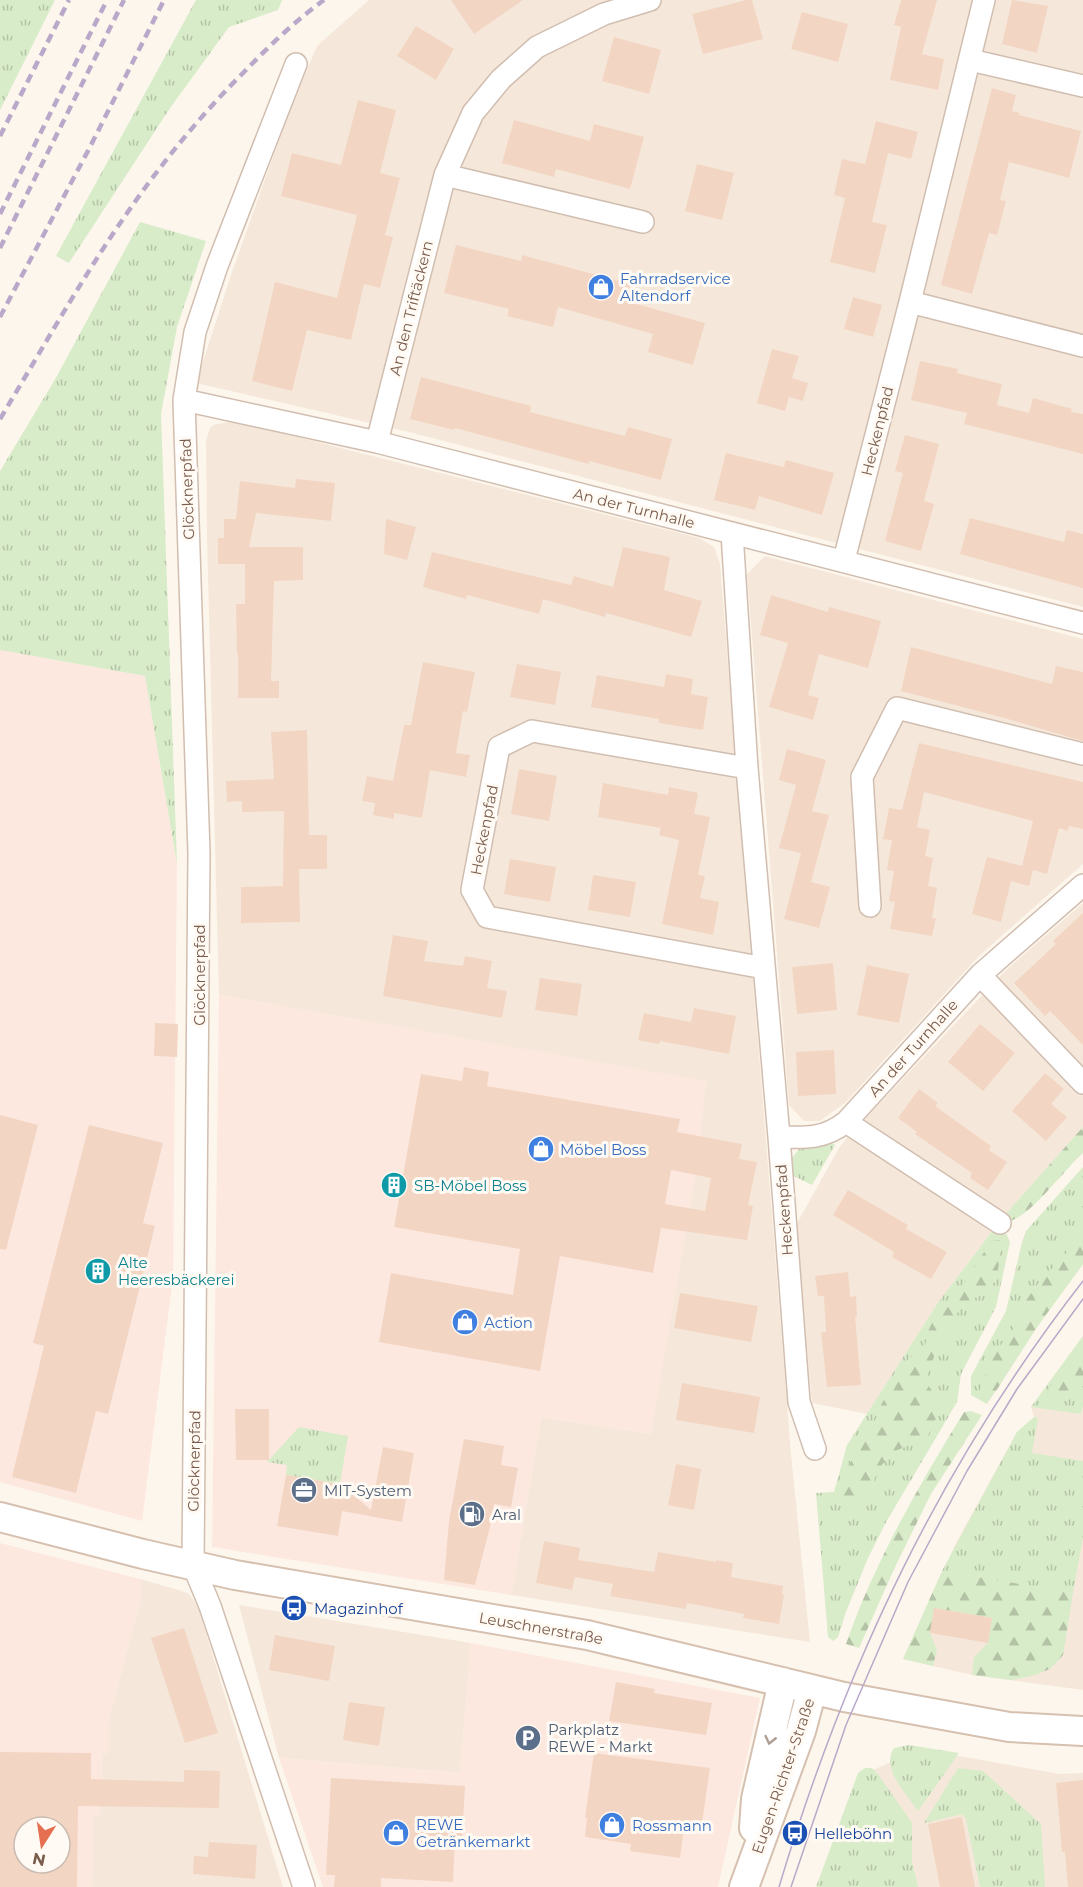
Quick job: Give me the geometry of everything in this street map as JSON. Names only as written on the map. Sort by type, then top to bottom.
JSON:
[{"type":"main road","name":"Leuschnerstraße","points":[[0,1517],[235,1575],[588,1635],[812,1690],[879,1704],[1009,1727],[1083,1731]]},
{"type":"main road","name":"Eugen-Richter-Straße","points":[[748,1875],[756,1798],[783,1683]]},
{"type":"main road","name":"Eugen-Richter-Straße","points":[[748,1875],[801,1731],[812,1690]]},
{"type":"street","name":"An den Triftäckern","points":[[377,442],[445,175],[473,113],[501,79],[537,47],[604,14],[650,0]]},
{"type":"street","name":"Heckenpfad","points":[[844,561],[984,0]]},
{"type":"street","points":[[970,60],[1083,86]]},
{"type":"street","name":"Glöcknerpfad","points":[[296,64],[217,266],[195,332],[184,400],[199,853],[193,1565],[210,1606],[304,1887]]},
{"type":"street","points":[[445,175],[643,222]]},
{"type":"street","points":[[910,302],[1083,346]]},
{"type":"street","name":"An der Turnhalle","points":[[184,400],[377,442],[1083,623]]},
{"type":"street","name":"Heckenpfad","points":[[732,532],[747,768],[799,1402],[815,1449]]},
{"type":"street","points":[[870,906],[862,777],[897,708],[1083,754]]},
{"type":"street","name":"Heckenpfad","points":[[747,768],[532,731],[500,747],[472,890],[487,917],[764,968]]},
{"type":"street","name":"An der Turnhalle","points":[[779,1137],[805,1138],[832,1132],[846,1122],[980,975],[1083,885]]},
{"type":"street","points":[[980,975],[1083,1083]]},
{"type":"street","points":[[846,1122],[1000,1223]]},
{"type":"shaded area","points":[[369,0],[1083,0],[1083,607],[409,432],[196,383],[232,272],[289,112],[317,46]]},
{"type":"shaded area","points":[[233,421],[699,538],[714,547],[720,564],[791,1454],[810,1642],[511,1595],[541,1417],[651,1434],[706,1082],[219,995],[206,441],[210,428],[214,425]]},
{"type":"shaded area","points":[[765,556],[1083,639],[1083,864],[978,957],[846,1102],[820,1121],[804,1121],[789,1105],[747,574]]},
{"type":"shaded area","points":[[0,650],[145,676],[177,864],[173,1277],[142,1521],[0,1482]]},
{"type":"shaded area","points":[[1083,903],[1083,1127],[1002,1218],[937,1304],[867,1414],[812,1403],[796,1225],[839,1148],[847,1138],[1004,972]]},
{"type":"shaded area","points":[[219,995],[706,1081],[698,1161],[651,1434],[541,1417],[511,1595],[212,1547]]},
{"type":"shaded area","points":[[1083,1336],[1083,1690],[972,1675],[903,1659],[956,1543],[1017,1432],[1034,1417],[1031,1407]]},
{"type":"shaded area","points":[[0,1543],[140,1579],[142,1594],[108,1722],[108,1754],[102,1754],[100,1816],[93,1816],[92,1887],[0,1887]]},
{"type":"shaded area","points":[[140,1579],[189,1594],[198,1607],[283,1887],[92,1887],[93,1816],[100,1816],[102,1754],[108,1754],[108,1722],[142,1594]]},
{"type":"shaded area","points":[[239,1605],[471,1643],[460,1773],[279,1758]]},
{"type":"shaded area","points":[[471,1643],[760,1698],[718,1887],[323,1887],[279,1758],[460,1773]]},
{"type":"shaded area","points":[[920,1749],[1060,1774],[1083,1773],[1083,1887],[827,1887],[864,1774]]},
{"type":"green space","points":[[0,0],[55,0],[0,110]]},
{"type":"green space","points":[[196,0],[282,0],[278,10],[229,27],[170,108],[69,263],[56,256]]},
{"type":"green space","points":[[140,222],[206,241],[177,327],[161,414],[177,864],[145,676],[0,650],[0,471],[57,376]]},
{"type":"green space","points":[[1083,1127],[1083,1153],[1029,1209],[1011,1221],[1002,1218]]},
{"type":"green space","points":[[832,1143],[835,1145],[812,1185],[792,1175],[791,1159],[800,1148]]},
{"type":"green space","points":[[1083,1167],[1083,1264],[1037,1327],[987,1404],[971,1395],[971,1376],[1006,1311],[1026,1231]]},
{"type":"green space","points":[[996,1226],[1007,1235],[1010,1242],[996,1307],[961,1374],[957,1402],[885,1524],[868,1558],[838,1637],[833,1641],[828,1637],[816,1493],[834,1492],[847,1445],[937,1304]]},
{"type":"green space","points":[[1083,1231],[1083,1264],[1037,1327],[996,1391],[985,1397],[979,1394],[995,1351],[1011,1333],[1027,1299]]},
{"type":"green space","points":[[1000,1240],[997,1277],[988,1292],[962,1304],[939,1343],[925,1381],[935,1397],[938,1409],[927,1438],[895,1451],[880,1467],[871,1487],[853,1501],[839,1498],[837,1488],[841,1475],[851,1462],[859,1436],[873,1426],[881,1405],[904,1363],[925,1345],[936,1315],[948,1307],[991,1241]]},
{"type":"green space","points":[[1083,1336],[1081,1414],[1031,1407]]},
{"type":"green space","points":[[1083,1347],[1083,1376],[1059,1400],[1050,1399],[1045,1394],[1063,1368]]},
{"type":"green space","points":[[971,1411],[982,1415],[931,1494],[859,1648],[846,1644],[870,1583],[899,1525],[964,1412]]},
{"type":"green space","points":[[1034,1417],[1038,1418],[1032,1453],[1083,1461],[1083,1537],[1073,1593],[942,1571],[1017,1432]]},
{"type":"green space","points":[[299,1427],[348,1436],[340,1484],[286,1475],[287,1465],[267,1462]]},
{"type":"green space","points":[[942,1571],[1073,1593],[1063,1655],[1050,1669],[1032,1676],[1011,1680],[972,1675],[974,1657],[988,1643],[992,1618],[935,1608],[930,1633],[937,1650],[933,1666],[903,1659]]},
{"type":"green space","points":[[909,1745],[959,1753],[918,1811],[897,1781],[890,1764],[894,1748]]},
{"type":"green space","points":[[865,1768],[872,1768],[878,1774],[912,1823],[912,1861],[918,1887],[816,1887],[858,1773]]},
{"type":"green space","points":[[958,1768],[983,1771],[1041,1824],[1045,1887],[980,1887],[966,1819],[962,1814],[924,1823]]},
{"type":"building","points":[[451,0],[523,0],[474,34]]},
{"type":"building","points":[[752,0],[763,39],[703,54],[692,14]]},
{"type":"building","points":[[901,0],[937,0],[922,54],[944,59],[938,90],[890,80],[901,27],[894,25]]},
{"type":"building","points":[[1012,0],[1048,6],[1037,53],[1002,44]]},
{"type":"building","points":[[802,12],[848,24],[838,62],[791,49]]},
{"type":"building","points":[[416,26],[454,49],[436,80],[397,56]]},
{"type":"building","points":[[614,37],[661,50],[649,94],[602,81]]},
{"type":"building","points":[[992,88],[1016,95],[1012,111],[1020,113],[1019,115],[1081,131],[1069,178],[1009,162],[1000,200],[1006,201],[997,235],[989,233],[972,294],[941,285]]},
{"type":"building","points":[[358,100],[396,110],[380,173],[400,178],[385,235],[393,237],[380,288],[364,284],[351,340],[307,330],[292,391],[252,381],[275,282],[337,298],[357,215],[281,196],[292,153],[341,165]]},
{"type":"building","points":[[514,120],[590,141],[594,124],[644,137],[630,189],[556,169],[554,177],[502,163]]},
{"type":"building","points":[[876,121],[918,132],[911,159],[888,153],[872,222],[887,225],[875,273],[830,262],[845,198],[834,195],[842,159],[865,164]]},
{"type":"building","points":[[697,164],[734,173],[722,220],[685,211]]},
{"type":"building","points":[[456,245],[521,261],[522,255],[634,285],[629,302],[705,323],[693,365],[648,352],[653,334],[558,307],[553,327],[507,316],[509,309],[444,293]]},
{"type":"building","points":[[853,297],[882,305],[873,337],[844,329]]},
{"type":"building","points":[[772,349],[799,356],[792,378],[808,383],[803,401],[789,397],[785,411],[757,403]]},
{"type":"building","points":[[920,361],[958,369],[957,373],[1002,384],[997,405],[1029,413],[1033,398],[1083,414],[1083,454],[964,424],[967,413],[911,400]]},
{"type":"building","points":[[421,377],[531,406],[530,412],[625,436],[628,427],[672,439],[661,480],[589,461],[589,464],[455,428],[454,430],[410,419]]},
{"type":"building","points":[[905,435],[939,444],[924,501],[934,504],[921,551],[885,541],[903,473],[895,471]]},
{"type":"building","points":[[726,453],[784,467],[786,460],[834,473],[822,515],[759,496],[755,510],[714,500]]},
{"type":"building","points":[[296,479],[335,483],[331,521],[256,513],[249,547],[303,547],[303,580],[274,581],[271,681],[279,681],[279,698],[238,698],[236,604],[245,604],[245,564],[218,564],[218,538],[224,538],[224,519],[236,519],[240,481],[295,488]]},
{"type":"building","points":[[970,518],[1064,542],[1067,530],[1083,534],[1083,588],[960,554]]},
{"type":"building","points":[[386,519],[416,527],[407,560],[384,554]]},
{"type":"building","points":[[623,547],[670,557],[664,590],[702,601],[691,637],[606,613],[605,617],[543,599],[539,614],[467,595],[466,599],[423,587],[432,552],[571,585],[574,576],[613,587]]},
{"type":"building","points":[[771,595],[828,612],[829,607],[881,621],[868,668],[819,654],[808,695],[819,698],[813,720],[769,707],[788,643],[760,635]]},
{"type":"building","points":[[911,647],[1052,684],[1056,666],[1083,672],[1083,741],[901,691]]},
{"type":"building","points":[[423,662],[475,672],[467,712],[463,711],[456,753],[470,755],[466,777],[430,770],[422,818],[394,813],[394,819],[373,815],[375,803],[362,801],[367,776],[393,781],[404,725],[411,725]]},
{"type":"building","points":[[517,664],[561,672],[555,705],[510,697]]},
{"type":"building","points":[[666,674],[693,679],[691,694],[708,697],[703,730],[659,723],[659,719],[591,707],[597,675],[664,687]]},
{"type":"building","points":[[307,730],[309,835],[327,835],[327,869],[299,869],[300,922],[241,923],[241,887],[283,886],[284,811],[242,812],[242,801],[227,802],[226,781],[274,779],[271,732]]},
{"type":"building","points":[[919,743],[1083,782],[1083,829],[1069,826],[1068,831],[1059,828],[1047,874],[1033,870],[1029,886],[1011,881],[1001,922],[972,914],[987,857],[1022,866],[1033,821],[924,792],[917,827],[930,830],[925,856],[933,858],[928,886],[937,888],[932,918],[936,918],[932,936],[890,929],[895,902],[889,901],[894,871],[887,870],[892,840],[883,839],[889,808],[902,810]]},
{"type":"building","points":[[787,749],[826,760],[812,811],[829,815],[811,882],[830,887],[819,928],[784,919],[801,853],[779,848],[796,785],[779,780]]},
{"type":"building","points":[[519,769],[557,776],[549,821],[511,814]]},
{"type":"building","points":[[603,783],[668,795],[669,787],[698,793],[694,814],[710,817],[698,875],[705,876],[700,898],[719,902],[713,935],[662,924],[679,840],[659,835],[661,828],[598,817]]},
{"type":"building","points":[[510,859],[556,867],[550,902],[504,894]]},
{"type":"building","points":[[593,875],[636,882],[630,917],[588,910]]},
{"type":"building","points":[[1083,913],[1083,1045],[1050,1011],[1045,1016],[1014,983],[1056,944],[1053,941]]},
{"type":"building","points":[[393,935],[428,941],[424,961],[463,966],[465,956],[492,961],[487,988],[507,991],[502,1018],[383,996]]},
{"type":"building","points":[[833,963],[837,1010],[797,1014],[792,967]]},
{"type":"building","points":[[867,965],[909,974],[899,1023],[857,1015]]},
{"type":"building","points":[[540,978],[582,984],[577,1016],[535,1010]]},
{"type":"building","points":[[694,1008],[736,1016],[729,1054],[660,1041],[659,1044],[638,1040],[644,1013],[691,1022]]},
{"type":"building","points":[[155,1023],[178,1024],[177,1057],[154,1056]]},
{"type":"building","points":[[980,1024],[1015,1053],[983,1091],[948,1062]]},
{"type":"building","points":[[834,1050],[836,1094],[798,1096],[796,1052]]},
{"type":"building","name":"Möbel Boss","points":[[464,1067],[489,1072],[487,1086],[680,1119],[677,1132],[742,1144],[739,1159],[757,1162],[748,1205],[753,1206],[747,1240],[661,1228],[653,1273],[560,1256],[540,1371],[379,1342],[391,1273],[513,1295],[520,1249],[394,1227],[421,1074],[462,1081]],"holes":[[[671,1170],[711,1178],[705,1211],[665,1204]]]},
{"type":"building","points":[[1045,1073],[1064,1089],[1051,1104],[1067,1117],[1046,1141],[1012,1111]]},
{"type":"building","points":[[919,1089],[938,1103],[935,1106],[991,1146],[989,1150],[1007,1162],[988,1190],[970,1178],[972,1173],[915,1134],[917,1132],[898,1118]]},
{"type":"building","points":[[0,1115],[38,1125],[6,1250],[0,1249]]},
{"type":"building","name":"Alte Heeresbäckerei","points":[[89,1125],[163,1143],[143,1223],[155,1226],[108,1414],[96,1411],[76,1493],[12,1477],[44,1346],[33,1343]]},
{"type":"building","points":[[848,1190],[908,1225],[906,1229],[947,1252],[931,1279],[892,1257],[894,1252],[833,1215]]},
{"type":"building","points":[[848,1272],[850,1297],[856,1296],[857,1316],[855,1317],[861,1385],[827,1387],[821,1332],[826,1332],[824,1296],[818,1296],[815,1276]]},
{"type":"building","points":[[680,1293],[758,1306],[751,1342],[674,1328]]},
{"type":"building","points":[[682,1383],[760,1397],[754,1433],[676,1420]]},
{"type":"building","points":[[235,1409],[269,1409],[269,1460],[236,1460]]},
{"type":"building","name":"Aral","points":[[464,1439],[504,1446],[501,1465],[518,1468],[511,1507],[494,1504],[475,1585],[444,1580],[449,1521]]},
{"type":"building","points":[[383,1447],[414,1453],[402,1522],[342,1511],[338,1536],[277,1526],[286,1475],[340,1484],[371,1510]]},
{"type":"building","points":[[676,1464],[701,1469],[694,1510],[668,1505]]},
{"type":"building","points":[[544,1541],[580,1548],[578,1560],[654,1572],[658,1552],[733,1563],[731,1577],[783,1586],[782,1594],[784,1595],[779,1624],[743,1618],[744,1614],[687,1603],[686,1609],[610,1596],[613,1584],[575,1577],[572,1590],[536,1583]]},
{"type":"building","points":[[934,1608],[992,1618],[988,1643],[930,1633]]},
{"type":"building","points":[[184,1628],[218,1733],[185,1743],[151,1638]]},
{"type":"building","points":[[275,1635],[335,1646],[329,1681],[269,1670]]},
{"type":"building","points":[[616,1682],[655,1689],[654,1693],[712,1703],[706,1735],[609,1721]]},
{"type":"building","points":[[349,1702],[385,1707],[379,1746],[343,1740]]},
{"type":"building","points":[[0,1752],[91,1753],[91,1779],[184,1782],[184,1770],[220,1771],[219,1808],[78,1806],[77,1887],[0,1887]]},
{"type":"building","points":[[594,1753],[710,1768],[701,1830],[684,1828],[680,1858],[630,1851],[631,1844],[585,1837],[587,1818],[585,1818]]},
{"type":"building","name":"REWE Getränkemarkt","points":[[331,1778],[465,1786],[462,1838],[455,1838],[453,1882],[381,1878],[381,1887],[334,1887],[335,1875],[326,1875]]},
{"type":"building","points":[[1083,1780],[1083,1887],[1068,1887],[1065,1852],[1062,1852],[1056,1783]]},
{"type":"building","points":[[962,1817],[975,1887],[940,1887],[928,1824]]},
{"type":"building","points":[[209,1842],[257,1845],[255,1879],[193,1874],[194,1856],[208,1857]]},
{"type":"tram line","points":[[779,1887],[805,1804],[835,1724],[867,1646],[903,1569],[942,1495],[985,1422],[1032,1351],[1083,1281]]},
{"type":"tram line","points":[[791,1887],[846,1725],[908,1582],[967,1471],[1017,1389],[1083,1299]]},
{"type":"railway","points":[[0,136],[69,0]]},
{"type":"railway","points":[[0,214],[107,0]]},
{"type":"railway","points":[[0,248],[124,0]]},
{"type":"railway","points":[[0,317],[90,147],[164,0]]},
{"type":"railway","points":[[0,419],[97,258],[132,206],[184,137],[262,54],[324,0]]},
{"type":"place","name":"Fahrradservice Altendorf","points":[[601,287]]},
{"type":"place","name":"Möbel Boss","points":[[541,1149]]},
{"type":"place","name":"SB-Möbel Boss","points":[[394,1185]]},
{"type":"place","name":"Alte Heeresbäckerei","points":[[98,1271]]},
{"type":"place","name":"Action","points":[[465,1322]]},
{"type":"place","name":"MIT-System","points":[[304,1490]]},
{"type":"place","name":"Aral","points":[[472,1514]]},
{"type":"place","name":"Magazinhof","points":[[294,1608]]},
{"type":"place","name":"Parkplatz REWE - Markt","points":[[528,1738]]},
{"type":"place","name":"Rossmann","points":[[612,1825]]},
{"type":"place","name":"REWE Getränkemarkt","points":[[396,1833]]},
{"type":"place","name":"Helleböhn","points":[[795,1833]]}]
